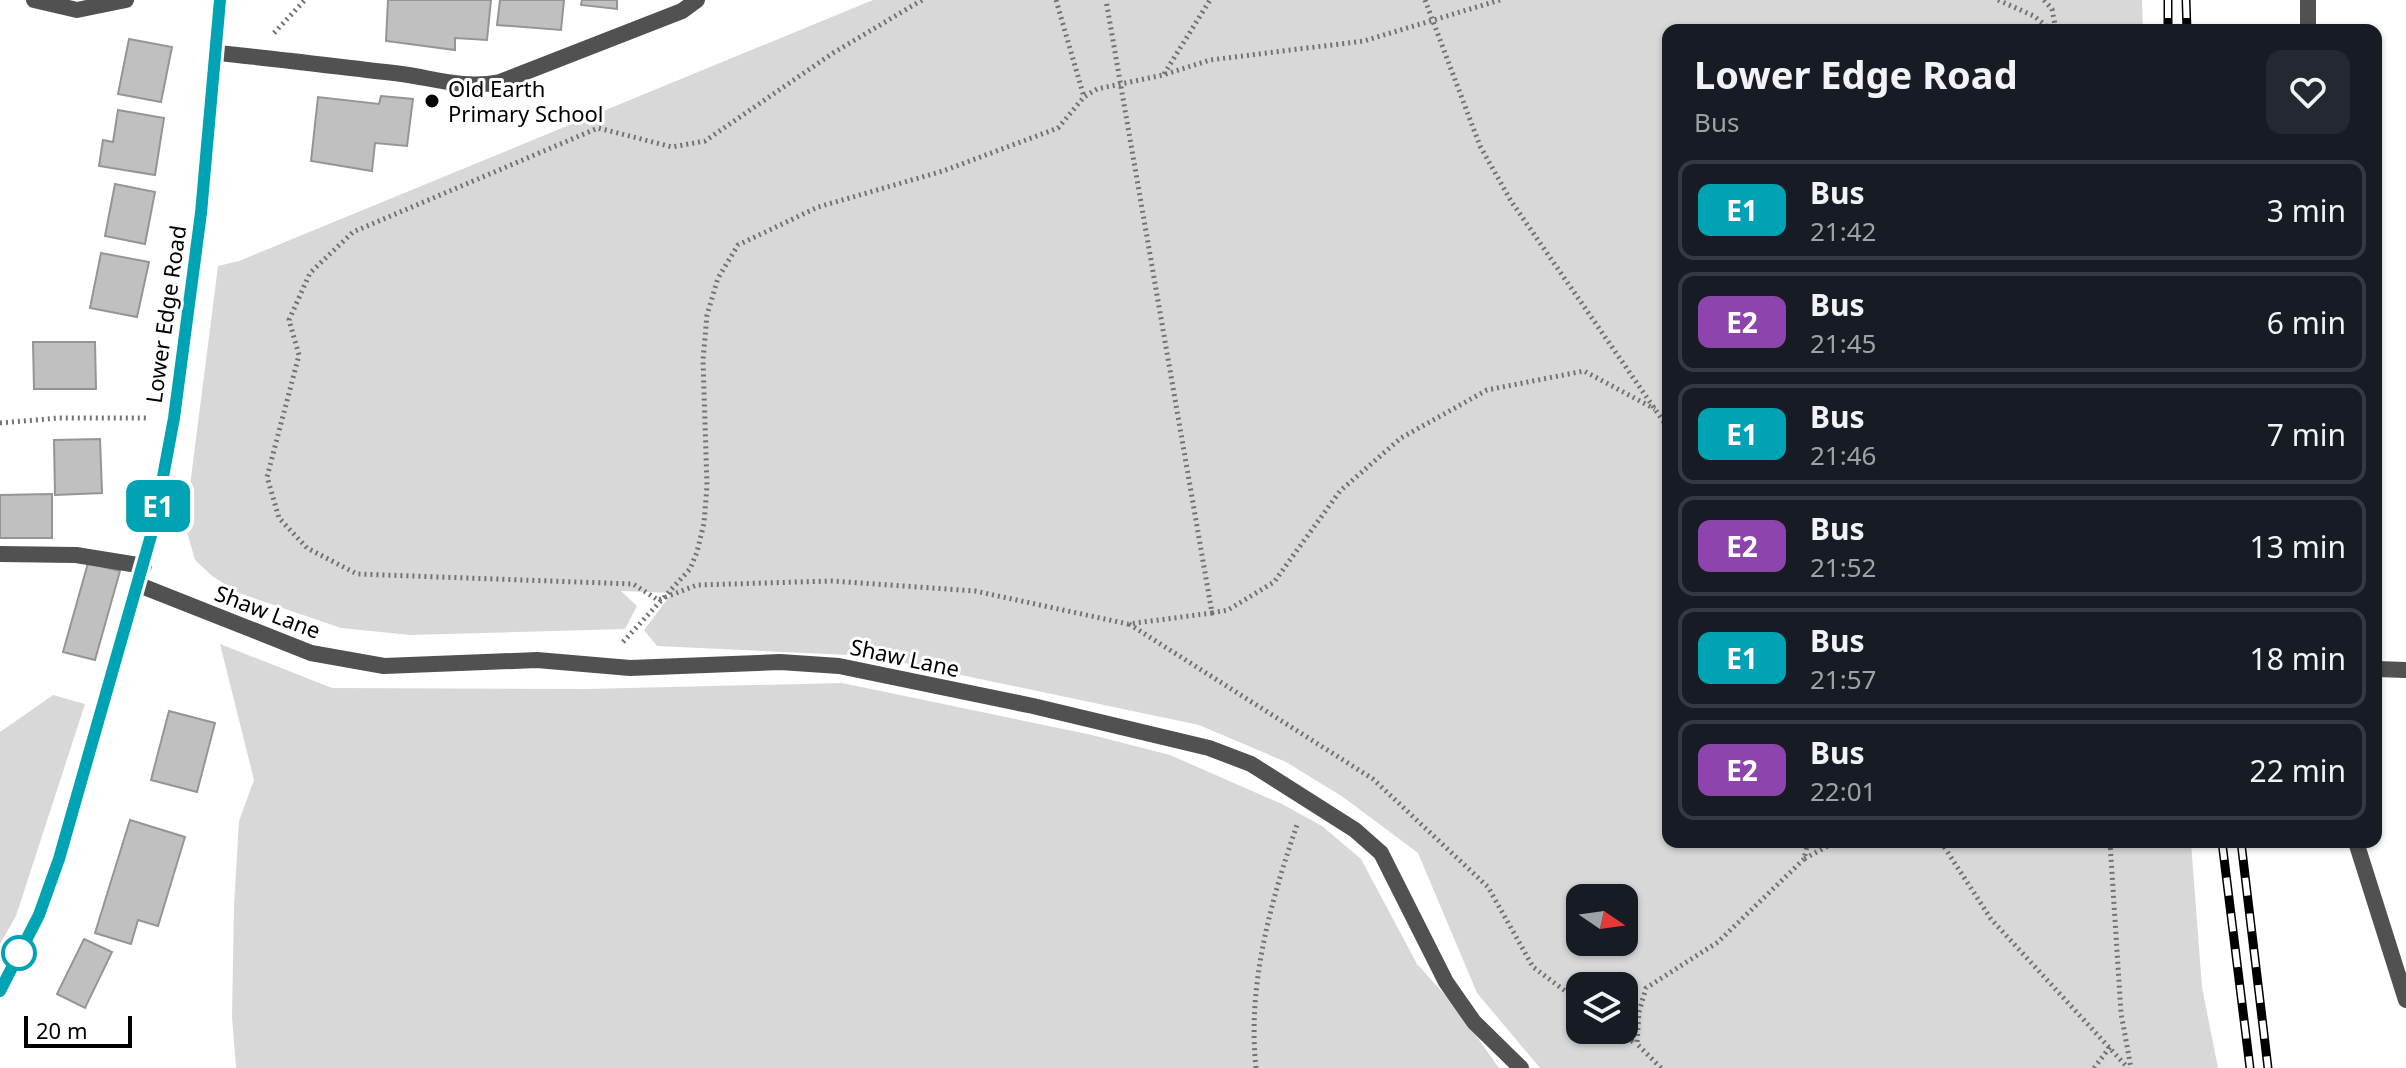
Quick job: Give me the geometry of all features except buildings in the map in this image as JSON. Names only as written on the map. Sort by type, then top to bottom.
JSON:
[{"type":"street","points":[[34,0],[77,10],[126,0]]},
{"type":"street","name":"Lower Edge Road","points":[[0,991],[39,915],[59,859],[144,566],[174,418],[217,53],[220,0]]},
{"type":"street","points":[[217,53],[421,77],[465,87],[480,86],[500,82],[669,16],[697,0]]},
{"type":"street","points":[[2308,0],[2308,24]]},
{"type":"street","points":[[0,554],[76,555],[144,566]]},
{"type":"street","name":"Shaw Lane","points":[[139,585],[311,653],[384,666],[537,660],[606,666],[780,662],[839,666],[1033,706],[1209,748],[1251,764],[1355,830],[1381,853],[1446,982],[1474,1022],[1521,1068]]},
{"type":"street","points":[[2382,669],[2406,670]]},
{"type":"street","points":[[2358,848],[2406,1000]]},
{"type":"path","points":[[251,56],[305,0]]},
{"type":"path","points":[[658,600],[633,584],[357,574],[307,548],[279,518],[267,477],[299,355],[289,320],[310,273],[353,232],[598,128],[672,147],[705,141],[833,53],[922,0]]},
{"type":"path","points":[[1056,0],[1084,97]]},
{"type":"path","points":[[1106,0],[1212,613]]},
{"type":"path","points":[[1163,75],[1210,0]]},
{"type":"path","points":[[1425,0],[1480,146],[1511,201],[1662,419]]},
{"type":"path","points":[[606,666],[658,600],[690,569],[704,523],[703,360],[707,315],[718,278],[738,245],[818,207],[943,171],[1058,128],[1084,97],[1097,89],[1163,75],[1210,60],[1267,50],[1317,50],[1432,23],[1500,0]]},
{"type":"path","points":[[1998,0],[2045,24]]},
{"type":"path","points":[[2044,0],[2052,9],[2053,24]]},
{"type":"path","points":[[658,600],[697,585],[832,581],[975,591],[1128,624],[1228,610],[1274,582],[1340,491],[1401,438],[1487,390],[1584,371],[1655,409]]},
{"type":"path","points":[[0,423],[58,418],[174,418]]},
{"type":"path","points":[[1128,624],[1373,779],[1488,887],[1533,967],[1566,992]]},
{"type":"path","points":[[1256,1068],[1251,1025],[1273,896],[1306,798]]},
{"type":"path","points":[[1804,859],[1807,848]]},
{"type":"path","points":[[1638,1028],[1646,988],[1718,942],[1804,859],[1824,848]]},
{"type":"path","points":[[1945,848],[1991,919],[2129,1068]]},
{"type":"path","points":[[2110,848],[2121,1013],[2129,1068]]},
{"type":"path","points":[[1637,1044],[1661,1068]]},
{"type":"path","points":[[2094,1068],[2110,1046]]},
{"type":"shaded area","points":[[873,0],[2142,0],[2143,24],[1662,24],[1662,848],[2191,848],[2202,987],[2218,1068],[1540,1068],[1477,993],[1418,853],[1343,797],[1286,762],[1199,725],[871,656],[657,646],[644,630],[672,593],[621,591],[637,606],[625,629],[410,635],[341,628],[239,593],[212,576],[195,560],[185,525],[218,266],[239,261]]},
{"type":"shaded area","points":[[220,644],[332,688],[587,689],[842,683],[1092,735],[1170,755],[1282,804],[1322,826],[1361,859],[1417,964],[1455,1006],[1499,1068],[236,1068],[232,1017],[239,821],[254,780]]},
{"type":"shaded area","points":[[53,695],[85,704],[16,916],[0,944],[0,732]]},
{"type":"railway","points":[[2168,0],[2168,24]]},
{"type":"railway","points":[[2186,0],[2187,24]]},
{"type":"railway","points":[[2223,848],[2250,1068]]},
{"type":"railway","points":[[2242,848],[2268,1068]]},
{"type":"bus line","name":"E1","points":[[0,991],[39,915],[59,859],[154,525],[174,418],[201,213],[220,0]]},
{"type":"place","name":"Old Earth Primary School","points":[[432,101]]}]
